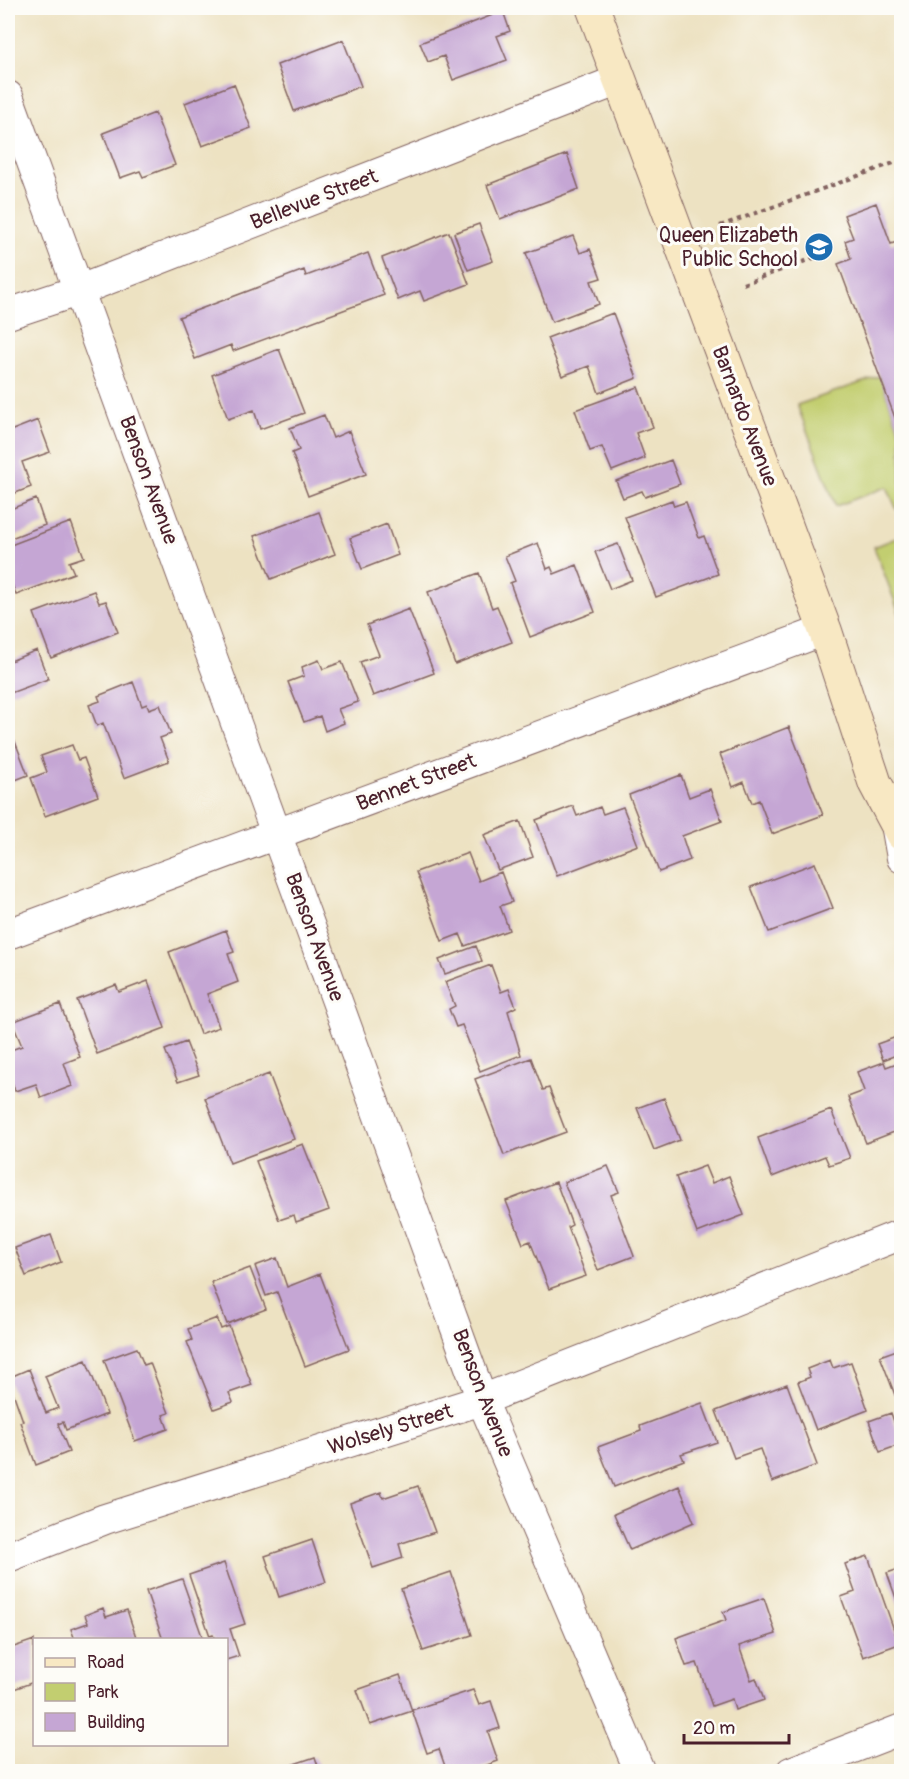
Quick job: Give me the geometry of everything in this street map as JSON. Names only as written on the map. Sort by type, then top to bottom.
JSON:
[{"type":"street","name":"Barnardo Avenue","points":[[593,8],[825,630],[875,783],[900,827],[902,858]]},
{"type":"street","name":"Bellevue Street","points":[[8,314],[80,290],[619,80]]},
{"type":"street","name":"Benson Avenue","points":[[8,96],[482,1400],[640,1772]]},
{"type":"street","name":"Bennet Street","points":[[8,934],[825,630]]},
{"type":"street","name":"Wolsely Street","points":[[8,1557],[105,1519],[482,1400],[902,1234]]},
{"type":"street","points":[[791,1772],[902,1729]]},
{"type":"path","points":[[720,226],[902,160]]},
{"type":"path","points":[[743,284],[822,255]]},
{"type":"green space","points":[[880,376],[901,435],[901,510],[897,510],[887,487],[836,506],[797,405]]},
{"type":"green space","points":[[901,536],[902,615],[900,615],[874,547]]},
{"type":"building","points":[[503,11],[510,31],[497,36],[507,60],[453,80],[444,56],[428,62],[420,43]]},
{"type":"building","points":[[343,40],[361,86],[294,111],[277,65]]},
{"type":"building","points":[[234,84],[251,128],[202,146],[185,103]]},
{"type":"building","points":[[155,113],[175,165],[143,177],[140,171],[120,178],[103,133]]},
{"type":"building","points":[[567,154],[579,189],[500,219],[487,185]]},
{"type":"building","points":[[876,203],[891,244],[902,240],[901,434],[838,264],[851,259],[845,241],[853,238],[844,215]]},
{"type":"building","points":[[479,224],[493,261],[468,270],[454,233]]},
{"type":"building","points":[[449,232],[469,284],[424,301],[420,291],[398,300],[382,258]]},
{"type":"building","points":[[573,236],[580,253],[590,249],[601,278],[591,281],[599,304],[552,322],[526,253]]},
{"type":"building","points":[[368,253],[384,295],[233,351],[231,345],[195,359],[179,317],[304,270],[306,276]]},
{"type":"building","points":[[613,313],[637,378],[599,393],[589,366],[562,376],[547,338]]},
{"type":"building","points":[[279,349],[304,413],[260,429],[254,410],[228,419],[212,375]]},
{"type":"building","points":[[638,387],[653,427],[636,433],[645,458],[612,471],[602,447],[590,451],[575,410]]},
{"type":"building","points":[[324,415],[333,438],[349,431],[366,474],[308,496],[292,453],[299,450],[290,428]]},
{"type":"building","points":[[38,420],[50,452],[22,462],[31,487],[8,496],[8,426],[10,431]]},
{"type":"building","points":[[671,460],[680,484],[645,497],[642,491],[623,498],[616,481]]},
{"type":"building","points":[[36,499],[45,525],[11,538],[8,529],[8,510]]},
{"type":"building","points":[[672,500],[674,506],[686,502],[699,538],[704,536],[718,574],[656,597],[625,517]]},
{"type":"building","points":[[319,512],[335,554],[271,579],[254,536]]},
{"type":"building","points":[[71,522],[84,557],[69,562],[74,573],[16,595],[8,573],[8,546]]},
{"type":"building","points":[[387,524],[398,555],[362,569],[350,538]]},
{"type":"building","points":[[538,543],[547,569],[551,567],[554,574],[577,565],[595,612],[530,637],[510,583],[515,581],[505,556]]},
{"type":"building","points":[[618,544],[632,580],[610,589],[595,552]]},
{"type":"building","points":[[479,573],[492,608],[497,606],[512,642],[455,664],[428,592]]},
{"type":"building","points":[[94,591],[99,603],[106,601],[118,632],[51,658],[34,613]]},
{"type":"building","points":[[409,609],[434,673],[373,696],[360,662],[379,655],[367,625]]},
{"type":"building","points":[[37,650],[48,679],[8,694],[8,662]]},
{"type":"building","points":[[319,660],[323,669],[342,662],[358,702],[338,709],[344,723],[325,731],[320,716],[304,722],[288,682],[304,676],[302,667]]},
{"type":"building","points":[[133,682],[142,706],[147,704],[149,709],[160,705],[171,734],[160,738],[169,761],[124,778],[103,723],[97,726],[89,705],[100,701],[98,696]]},
{"type":"building","points":[[789,727],[823,815],[772,834],[759,800],[752,803],[744,782],[733,787],[720,754]]},
{"type":"building","points":[[14,739],[28,775],[8,783],[8,741]]},
{"type":"building","points":[[72,745],[78,760],[84,758],[98,796],[45,816],[31,778],[47,772],[41,756]]},
{"type":"building","points":[[681,775],[689,797],[710,789],[722,821],[682,836],[690,860],[659,872],[629,795]]},
{"type":"building","points":[[573,806],[577,816],[600,807],[603,814],[623,807],[638,845],[557,876],[536,820]]},
{"type":"building","points":[[520,821],[533,857],[498,870],[484,835]]},
{"type":"building","points":[[468,853],[479,881],[501,872],[512,902],[500,906],[509,930],[465,946],[460,934],[442,941],[416,872]]},
{"type":"building","points":[[815,863],[833,908],[769,932],[751,887]]},
{"type":"building","points":[[226,930],[234,952],[228,954],[238,982],[207,994],[219,1027],[200,1034],[169,952]]},
{"type":"building","points":[[476,946],[482,961],[445,974],[439,960]]},
{"type":"building","points":[[491,965],[501,992],[509,989],[516,1007],[508,1011],[521,1055],[480,1071],[462,1025],[456,1027],[449,1009],[455,1006],[445,982]]},
{"type":"building","points":[[148,981],[165,1028],[97,1054],[77,1000],[116,985],[119,992]]},
{"type":"building","points":[[60,1004],[80,1057],[64,1063],[72,1086],[41,1098],[36,1084],[15,1091],[8,1071],[8,1051],[22,1046],[12,1022]]},
{"type":"building","points":[[902,1035],[902,1053],[883,1060],[877,1044]]},
{"type":"building","points":[[186,1042],[199,1075],[178,1082],[165,1050]]},
{"type":"building","points":[[531,1058],[543,1090],[549,1088],[566,1132],[504,1155],[475,1079]]},
{"type":"building","points":[[902,1061],[902,1129],[866,1143],[848,1097],[864,1091],[857,1072],[884,1062],[886,1067]]},
{"type":"building","points":[[269,1074],[294,1139],[230,1163],[205,1098]]},
{"type":"building","points":[[664,1098],[680,1140],[654,1150],[637,1108]]},
{"type":"building","points":[[831,1110],[850,1158],[829,1165],[825,1156],[772,1177],[758,1138]]},
{"type":"building","points":[[303,1144],[329,1210],[296,1222],[294,1215],[279,1220],[256,1161]]},
{"type":"building","points":[[608,1166],[619,1192],[611,1195],[634,1256],[598,1270],[564,1182]]},
{"type":"building","points":[[705,1166],[712,1183],[729,1176],[744,1215],[697,1233],[676,1177]]},
{"type":"building","points":[[556,1182],[572,1225],[568,1227],[586,1276],[549,1289],[530,1241],[523,1244],[506,1201]]},
{"type":"building","points":[[51,1235],[61,1262],[26,1276],[15,1248]]},
{"type":"building","points":[[277,1258],[287,1287],[320,1274],[349,1349],[305,1366],[277,1292],[266,1296],[255,1266]]},
{"type":"building","points":[[250,1268],[266,1309],[227,1324],[211,1282]]},
{"type":"building","points":[[217,1318],[221,1329],[229,1326],[252,1385],[229,1393],[233,1402],[214,1409],[187,1342],[192,1340],[188,1329]]},
{"type":"building","points":[[137,1348],[144,1365],[150,1363],[169,1413],[163,1415],[168,1429],[135,1441],[104,1360]]},
{"type":"building","points":[[902,1348],[902,1392],[895,1395],[880,1356]]},
{"type":"building","points":[[86,1360],[107,1414],[66,1430],[63,1422],[58,1424],[69,1452],[36,1465],[20,1422],[23,1421],[8,1378],[29,1369],[46,1413],[58,1408],[45,1376]]},
{"type":"building","points":[[830,1360],[833,1368],[851,1362],[868,1410],[816,1430],[798,1382],[810,1377],[807,1369]]},
{"type":"building","points":[[787,1384],[817,1465],[772,1482],[760,1449],[734,1458],[716,1411]]},
{"type":"building","points":[[702,1403],[717,1442],[681,1454],[684,1460],[614,1487],[598,1447],[641,1431],[640,1426]]},
{"type":"building","points":[[891,1413],[902,1444],[880,1452],[869,1421]]},
{"type":"building","points":[[418,1486],[435,1532],[399,1544],[403,1558],[373,1568],[350,1503],[381,1492],[383,1498]]},
{"type":"building","points":[[679,1486],[694,1522],[630,1550],[614,1514]]},
{"type":"building","points":[[312,1540],[326,1582],[279,1597],[265,1556]]},
{"type":"building","points":[[868,1556],[899,1644],[863,1657],[841,1597],[855,1592],[845,1564]]},
{"type":"building","points":[[224,1563],[245,1624],[230,1629],[239,1656],[228,1659],[228,1638],[210,1636],[189,1575]]},
{"type":"building","points":[[902,1568],[902,1612],[901,1612],[887,1573]]},
{"type":"building","points":[[451,1572],[472,1635],[423,1651],[401,1589]]},
{"type":"building","points":[[182,1579],[202,1636],[200,1638],[162,1638],[146,1591]]},
{"type":"building","points":[[764,1598],[776,1634],[739,1646],[751,1680],[756,1678],[764,1700],[735,1710],[732,1699],[712,1706],[697,1663],[686,1666],[676,1638],[726,1620],[723,1612]]},
{"type":"building","points":[[103,1608],[106,1617],[127,1610],[136,1638],[74,1638],[71,1629],[88,1623],[85,1615]]},
{"type":"building","points":[[33,1640],[33,1682],[8,1691],[8,1649]]},
{"type":"building","points":[[400,1675],[412,1711],[370,1725],[357,1690]]},
{"type":"building","points":[[473,1690],[479,1705],[491,1701],[500,1728],[488,1732],[498,1761],[468,1772],[447,1772],[439,1749],[427,1753],[412,1710]]},
{"type":"building","points":[[315,1757],[320,1772],[273,1772],[273,1771]]},
{"type":"place","name":"Queen Elizabeth Public School","points":[[819,247]]}]
